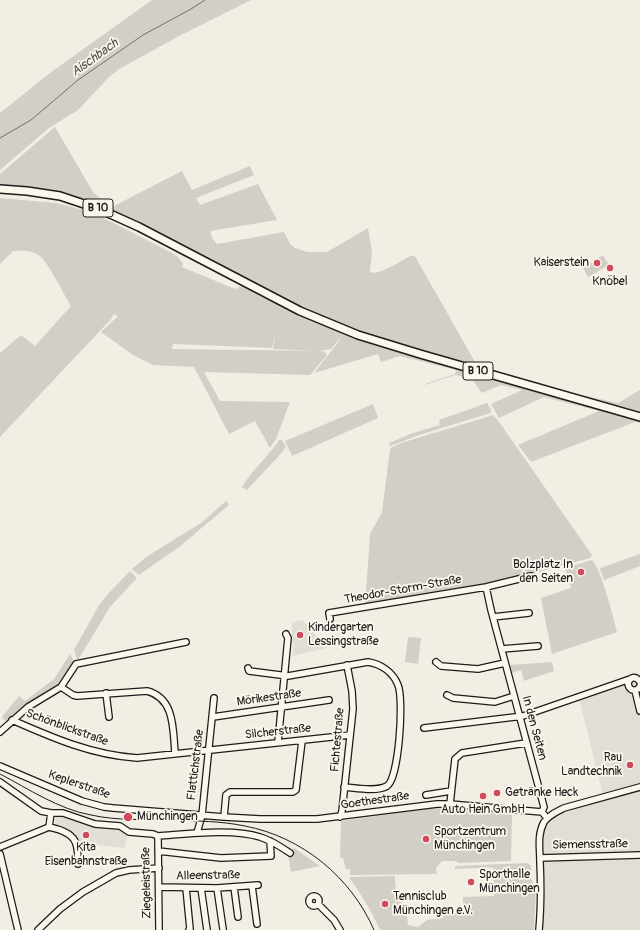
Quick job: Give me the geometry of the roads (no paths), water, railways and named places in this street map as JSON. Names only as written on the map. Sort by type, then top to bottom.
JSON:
[{"type":"main road","name":"B 10","points":[[0,189],[60,196],[99,209],[139,227],[300,311],[358,335],[640,417]]},
{"type":"street","points":[[486,587],[531,576]]},
{"type":"street","name":"In den Seiten","points":[[486,587],[544,807],[542,812]]},
{"type":"street","name":"Theodor-Storm-Straße","points":[[330,619],[329,613],[486,587]]},
{"type":"street","points":[[493,618],[529,614]]},
{"type":"street","points":[[278,742],[288,638],[286,634]]},
{"type":"street","points":[[0,732],[28,707],[61,687],[76,664],[186,642]]},
{"type":"street","points":[[502,649],[538,646]]},
{"type":"street","points":[[248,668],[249,671],[284,676],[368,662],[376,663],[388,670],[398,685],[401,706],[396,764],[391,783],[379,789],[344,787]]},
{"type":"street","points":[[436,662],[440,666],[478,669],[505,663]]},
{"type":"street","name":"Fichtestraße","points":[[340,817],[342,811],[353,709],[352,691],[346,665]]},
{"type":"street","points":[[424,728],[519,716],[630,679],[636,678],[640,682]]},
{"type":"street","points":[[630,679],[628,681],[628,687],[632,690],[638,688],[640,711]]},
{"type":"street","points":[[61,687],[76,696],[147,691],[156,695],[167,706],[171,718],[175,753]]},
{"type":"street","points":[[106,694],[109,717]]},
{"type":"street","points":[[447,695],[453,698],[495,702],[514,696]]},
{"type":"street","name":"Flattichstraße","points":[[197,833],[202,815],[214,698]]},
{"type":"street","name":"Mörikestraße","points":[[213,717],[329,700]]},
{"type":"street","name":"Schönblickstraße","points":[[12,720],[43,734],[78,747],[107,755],[137,758],[209,749]]},
{"type":"street","name":"Silcherstraße","points":[[209,749],[302,741],[350,735]]},
{"type":"street","points":[[224,817],[226,796],[230,792],[293,792],[296,790],[302,741]]},
{"type":"street","points":[[450,804],[456,759],[462,753],[526,743]]},
{"type":"street","name":"Keplerstraße","points":[[0,766],[77,799],[104,808],[202,815]]},
{"type":"street","points":[[0,782],[41,811],[63,813],[95,824],[120,826],[129,832],[153,834],[158,836],[197,833],[239,833],[255,835],[270,841],[290,853]]},
{"type":"street","points":[[539,930],[539,840],[542,828],[547,818],[564,808],[640,787]]},
{"type":"street","points":[[426,795],[451,791]]},
{"type":"street","name":"Goethestraße","points":[[202,815],[260,819],[317,819],[437,804],[542,812]]},
{"type":"street","points":[[542,812],[547,818]]},
{"type":"street","points":[[49,827],[51,813]]},
{"type":"street","points":[[0,847],[49,827],[60,829],[74,838],[77,844],[78,864]]},
{"type":"street","name":"Ziegeleistraße","points":[[158,836],[159,930]]},
{"type":"street","points":[[158,851],[221,858],[271,856],[270,841]]},
{"type":"street","points":[[0,854],[18,930]]},
{"type":"street","name":"Siemensstraße","points":[[540,858],[640,855]]},
{"type":"street","points":[[38,930],[55,913],[78,896],[116,873],[128,870],[159,868]]},
{"type":"street","name":"Alleenstraße","points":[[158,888],[217,888],[258,885]]},
{"type":"street","points":[[252,886],[256,924]]},
{"type":"street","points":[[234,887],[238,917]]},
{"type":"street","points":[[186,888],[189,930]]},
{"type":"street","points":[[201,888],[207,930]]},
{"type":"street","points":[[217,888],[223,929]]},
{"type":"street","points":[[318,904],[334,920],[340,930]]},
{"type":"waterway","name":"Aischbach","points":[[0,138],[31,120],[78,80],[143,35],[205,0]]},
{"type":"railway","points":[[0,774],[55,803],[91,815],[121,819],[227,823],[266,831],[286,839],[322,862],[338,877],[352,893],[374,930]]},
{"type":"place","name":"Kaiserstein","points":[[597,263]]},
{"type":"place","name":"Knöbel","points":[[610,268]]},
{"type":"place","name":"Bolzplatz In den Seiten","points":[[581,572]]},
{"type":"place","name":"Kindergarten Lessingstraße","points":[[300,635]]},
{"type":"place","name":"Rau Landtechnik","points":[[630,765]]},
{"type":"place","name":"Getränke Heck","points":[[497,793]]},
{"type":"place","name":"Auto Hein GmbH","points":[[483,796]]},
{"type":"place","name":"Münchingen","points":[[128,817]]},
{"type":"place","name":"Kita Eisenbahnstraße","points":[[86,835]]},
{"type":"place","name":"Sportzentrum Münchingen","points":[[426,839]]},
{"type":"place","name":"Sporthalle Münchingen","points":[[471,882]]},
{"type":"place","name":"Tennisclub Münchingen e.V.","points":[[385,904]]}]
